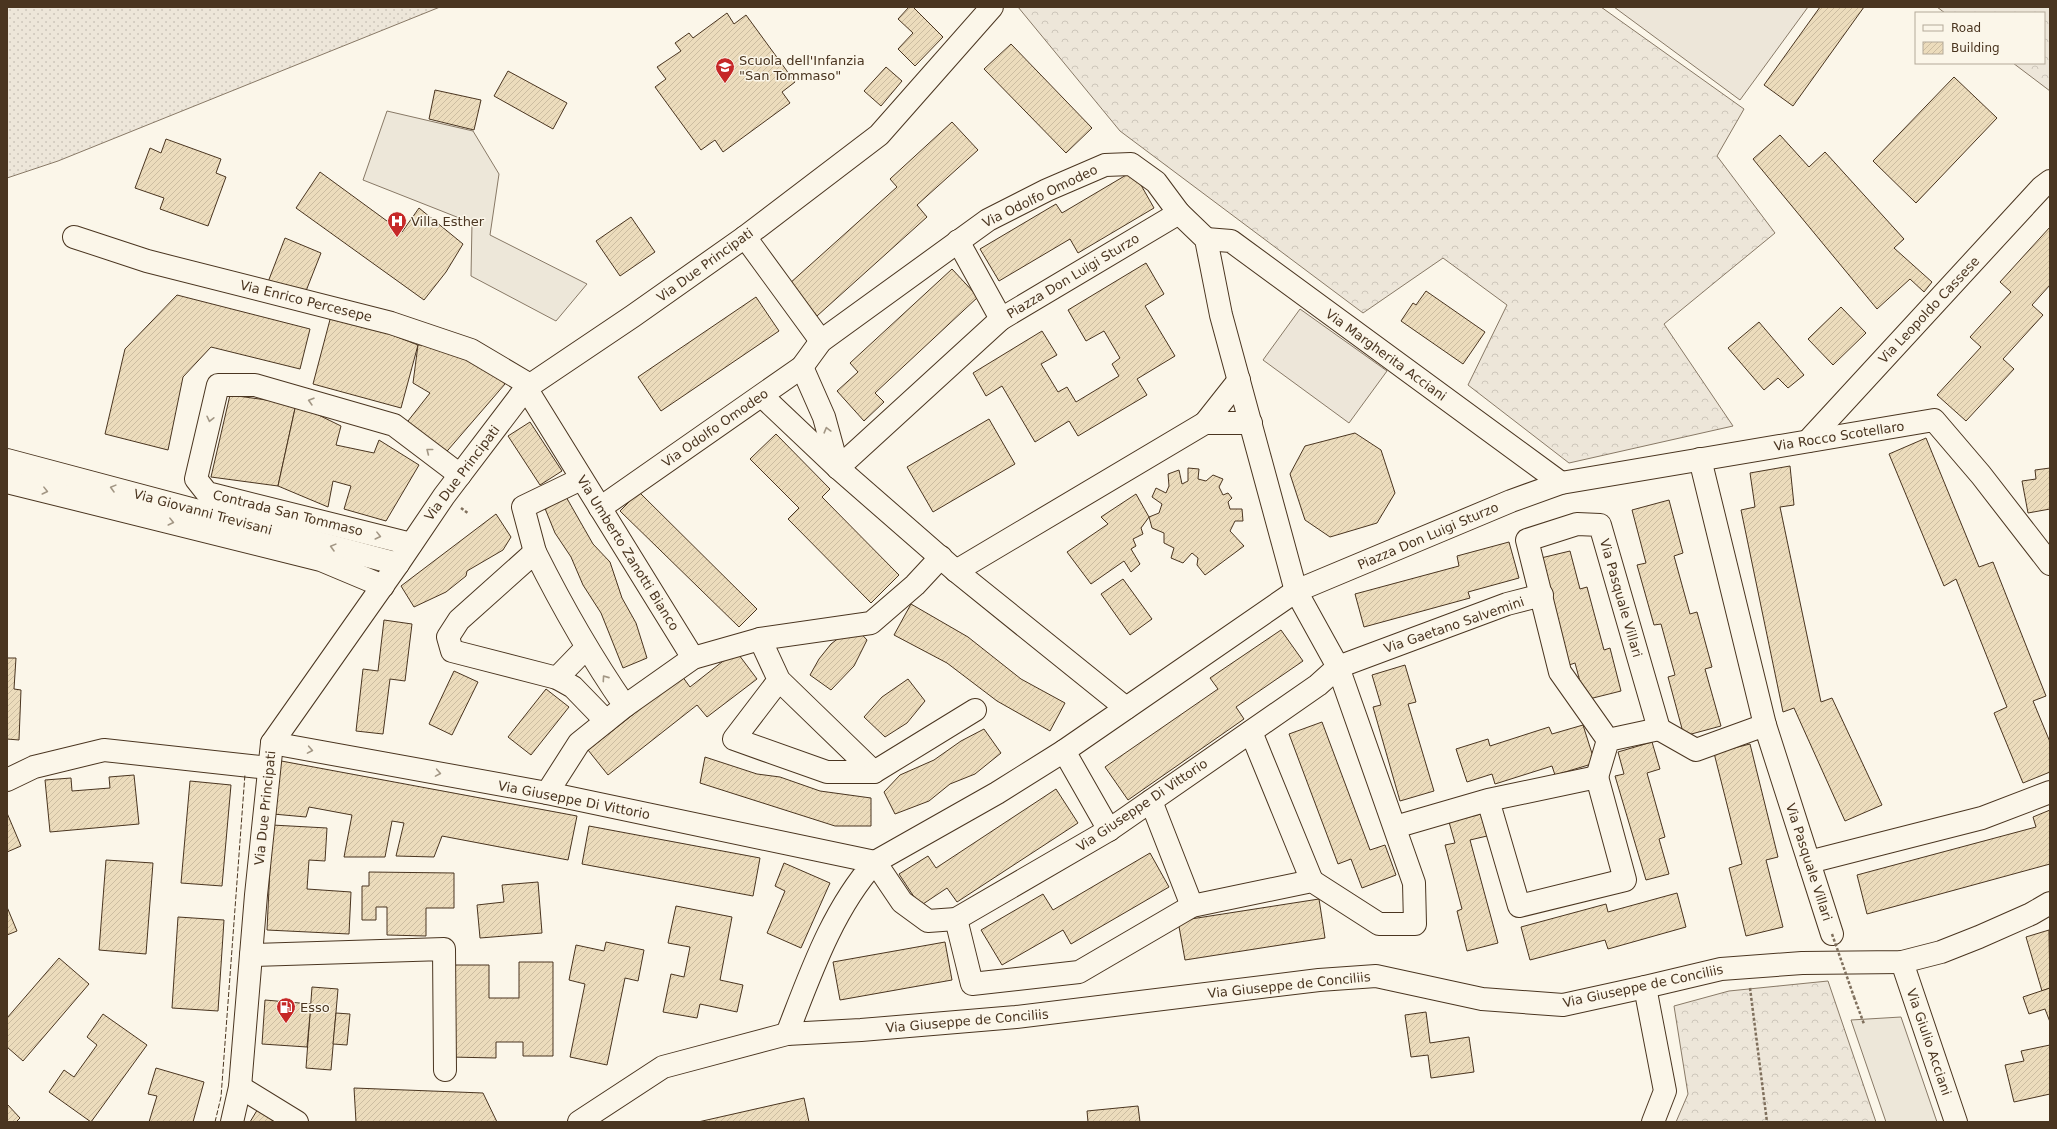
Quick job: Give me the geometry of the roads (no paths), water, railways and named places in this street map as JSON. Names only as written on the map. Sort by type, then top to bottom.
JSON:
[{"type":"street","name":"Via Due Principati","points":[[232,1122],[240,1087],[251,955],[272,743],[460,475],[528,387],[633,316],[745,237],[878,135],[992,7]]},
{"type":"street","name":"Via Odolfo Omodeo","points":[[600,508],[802,367],[821,341],[988,220],[1047,190],[1105,165],[1131,164],[1156,182],[1179,213]]},
{"type":"street","name":"Via Leopoldo Cassese","points":[[1808,441],[2042,187],[2050,181]]},
{"type":"street","points":[[1179,213],[1206,240],[1221,315],[1296,591],[1338,667],[1414,883],[1415,924],[1379,924],[1312,881],[1251,732]]},
{"type":"street","name":"Piazza Don Luigi Sturzo","points":[[838,468],[1001,319],[1179,213]]},
{"type":"street","name":"Via Enrico Percesepe","points":[[74,237],[147,261],[391,323],[471,350],[528,387]]},
{"type":"street","points":[[745,237],[821,341]]},
{"type":"street","name":"Via Margherita Acciani","points":[[1206,240],[1231,241],[1561,483]]},
{"type":"street","points":[[958,241],[1001,319]]},
{"type":"street","points":[[802,367],[824,417],[838,468]]},
{"type":"street","points":[[547,793],[579,743],[625,706],[693,658],[760,638],[871,623],[915,585],[948,564],[1205,423],[1239,380]]},
{"type":"street","name":"Contrada San Tommaso","points":[[411,544],[207,493],[196,479],[218,384],[255,385],[394,425],[460,475]]},
{"type":"street","name":"Via Umberto Zanotti Bianco","points":[[528,387],[581,479],[693,658]]},
{"type":"street","points":[[762,396],[838,468],[948,564],[1126,708],[1064,751],[997,793],[875,862],[861,877],[834,923],[787,1034]]},
{"type":"street","name":"Via Rocco Scotellaro","points":[[1561,483],[1934,420],[1981,475],[2050,564]]},
{"type":"street","points":[[1205,423],[1251,423]]},
{"type":"street","name":"Via Pasquale Villari","points":[[1700,459],[1765,725],[1832,934]]},
{"type":"street","name":"Via Giovanni Trevisani","points":[[7,460],[398,564]]},
{"type":"street","points":[[581,479],[523,506],[535,552],[567,616],[586,648],[625,706]]},
{"type":"street","name":"Via Giovanni Trevisani","points":[[7,482],[321,560],[383,586]]},
{"type":"street","name":"Piazza Don Luigi Sturzo","points":[[1126,708],[1296,591],[1511,501],[1561,483]]},
{"type":"street","name":"Via Pasquale Villari","points":[[1542,596],[1527,540],[1577,524],[1600,525],[1659,729]]},
{"type":"street","points":[[535,552],[459,620],[448,637],[452,651],[557,678],[573,687],[606,721]]},
{"type":"street","name":"Via Gaetano Salvemini","points":[[1338,667],[1507,604],[1542,596],[1560,672],[1608,740]]},
{"type":"street","points":[[760,638],[779,680],[874,772]]},
{"type":"street","points":[[557,678],[586,648]]},
{"type":"street","name":"Via Giuseppe Di Vittorio","points":[[272,743],[547,793],[875,862],[902,902],[928,921],[956,919],[1109,830],[1318,685],[1338,667]]},
{"type":"street","points":[[779,680],[734,739],[827,772],[874,772],[975,710]]},
{"type":"street","points":[[1488,800],[1519,906],[1625,880],[1597,777],[1608,740],[1659,729],[1696,750],[1765,725]]},
{"type":"street","points":[[7,780],[34,767],[104,750],[269,768]]},
{"type":"street","points":[[1064,751],[1109,830]]},
{"type":"street","points":[[1395,827],[1488,800],[1597,777]]},
{"type":"street","points":[[1809,862],[1982,818],[2050,792]]},
{"type":"street","points":[[1151,801],[1192,906]]},
{"type":"street","points":[[956,919],[972,984],[1079,972],[1192,906],[1312,881]]},
{"type":"street","name":"Via Giuseppe de Conciliis","points":[[580,1122],[663,1067],[787,1034],[861,1030],[1016,1017],[1311,980],[1376,976],[1482,999],[1563,1005],[1721,968],[1802,963],[1902,962],[1941,952],[2031,914],[2050,903]]},
{"type":"street","points":[[251,955],[444,949],[445,1070]]},
{"type":"street","name":"Via Giulio Acciani","points":[[1902,962],[1956,1122]]},
{"type":"street","points":[[1645,987],[1665,1091],[1653,1122]]},
{"type":"street","points":[[240,1087],[297,1122]]},
{"type":"place","name":"Scuola dell'Infanzia \"San Tommaso\"","points":[[725,84]]},
{"type":"place","name":"Villa Esther","points":[[397,238]]},
{"type":"place","name":"Esso","points":[[286,1024]]}]
